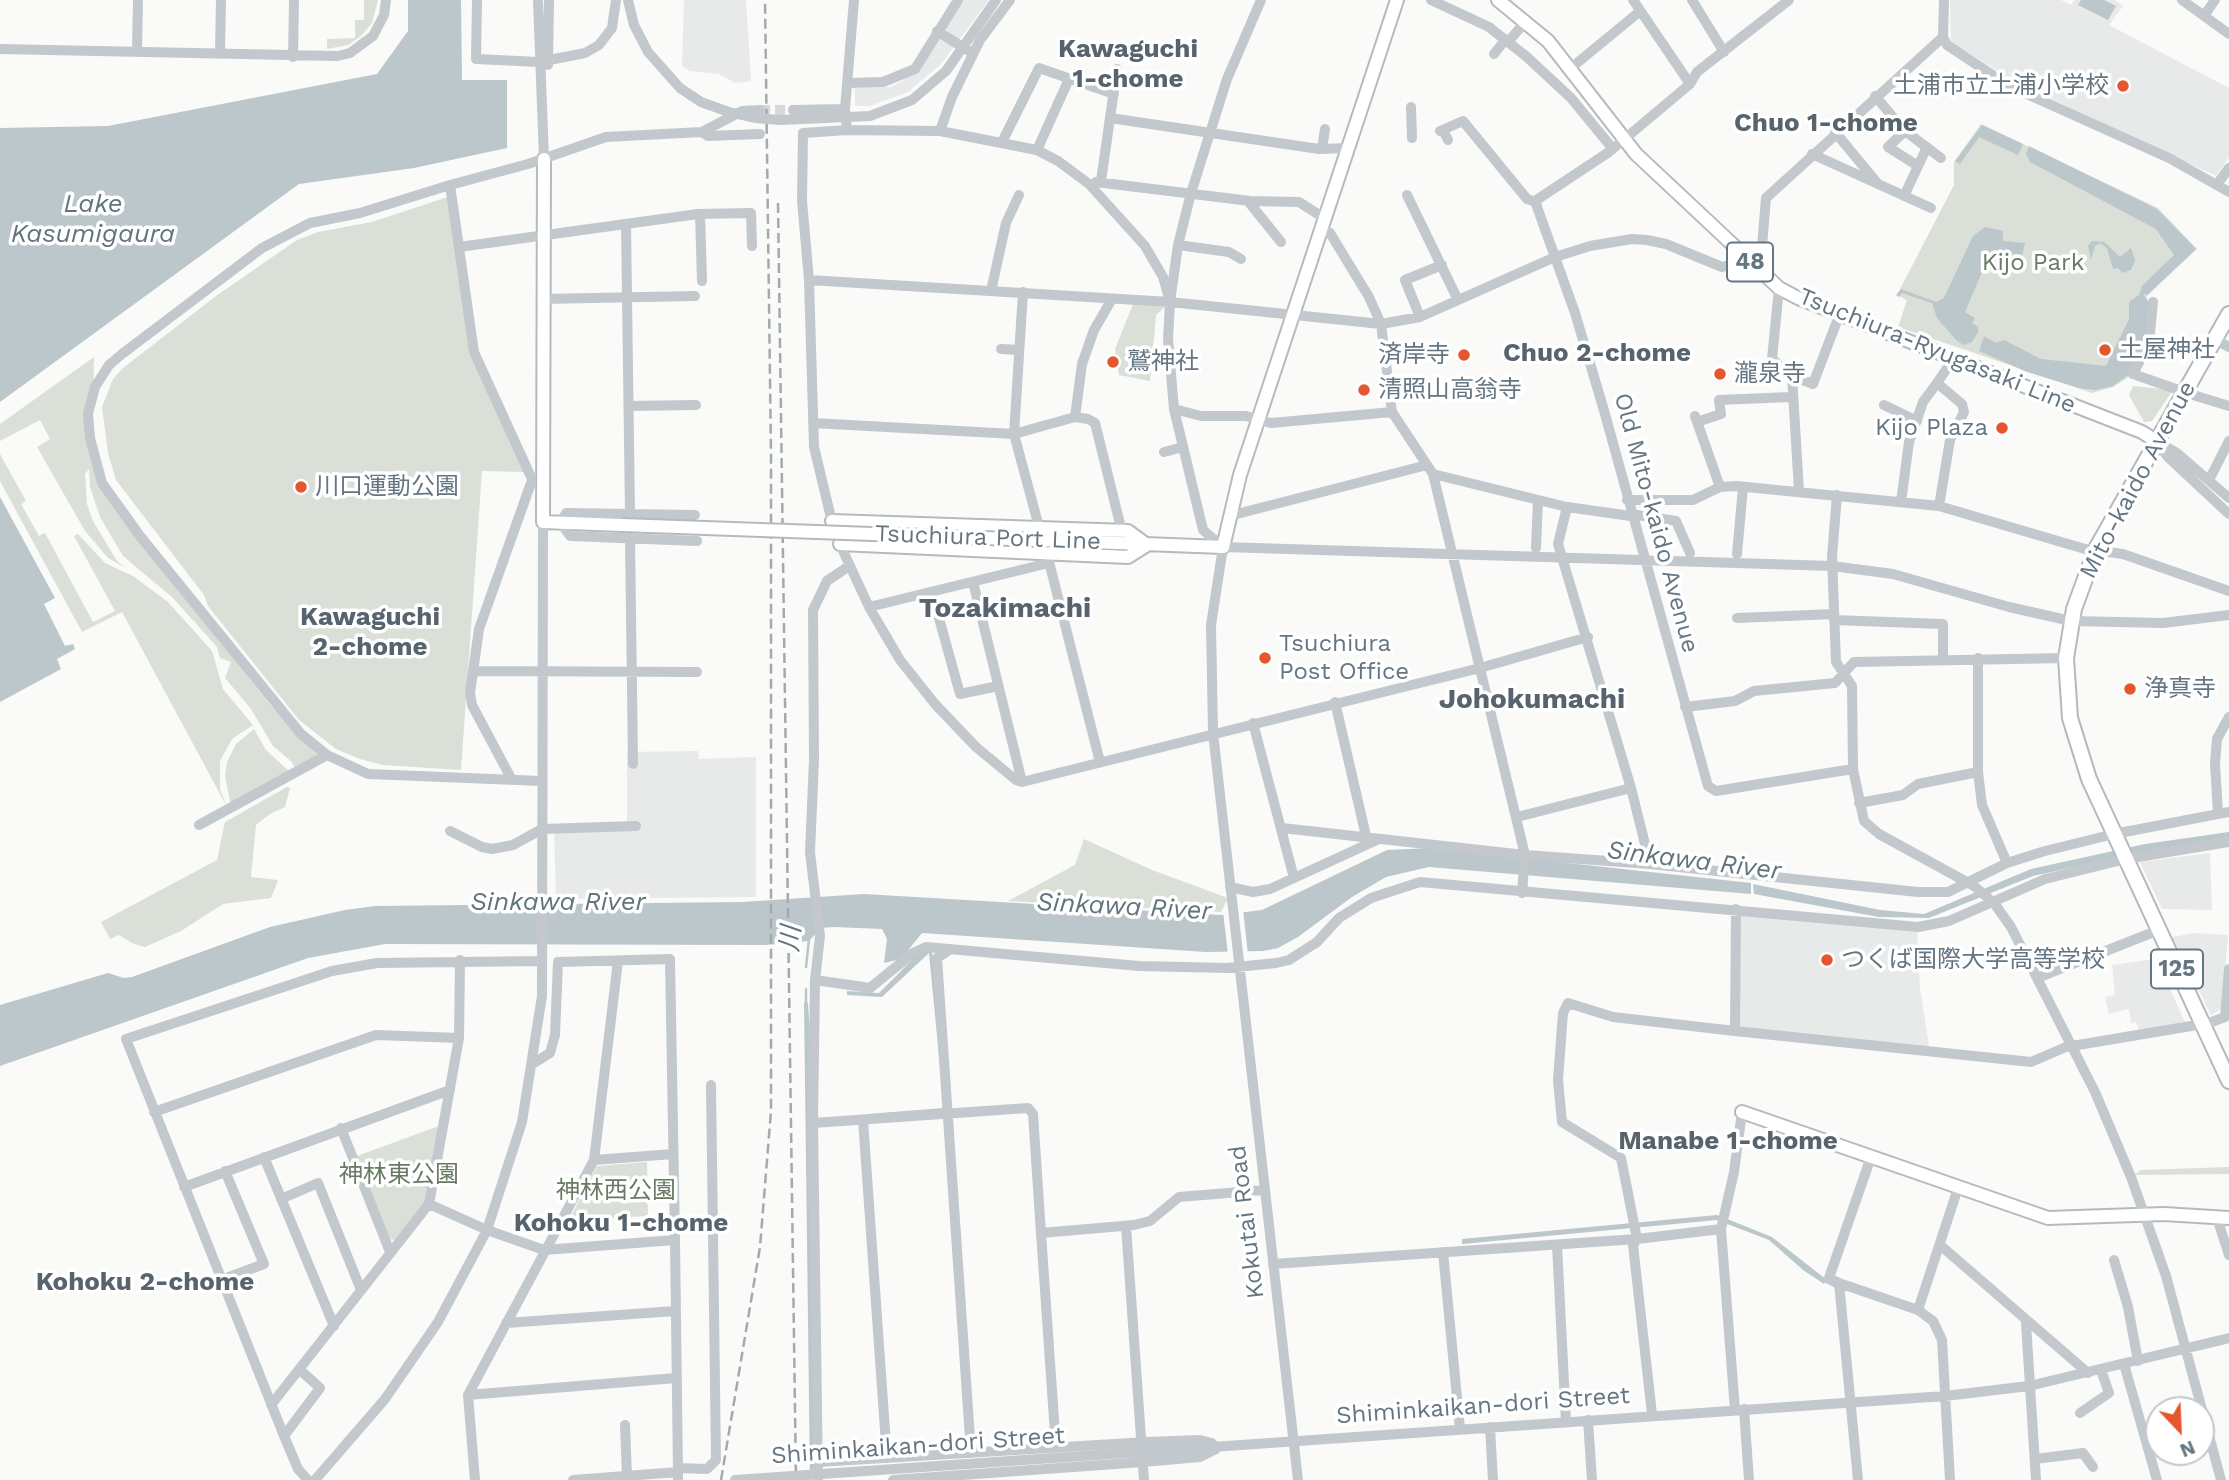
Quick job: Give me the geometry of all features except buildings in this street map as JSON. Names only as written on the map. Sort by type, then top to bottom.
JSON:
[{"type":"highway","name":"Mito-kaido Avenue","points":[[2229,314],[2096,549],[2071,621],[2066,658],[2074,735],[2089,779],[2229,1081]]},
{"type":"main road","points":[[1223,547],[1228,516],[1258,418],[1397,0]]},
{"type":"main road","name":"Tsuchiura-Ryugasaki Line","points":[[1499,0],[1526,21],[1571,68],[1636,155],[1779,288],[1798,298],[2142,432],[2156,441]]},
{"type":"main road","points":[[543,522],[544,159]]},
{"type":"main road","name":"Tsuchiura Port Line","points":[[543,522],[626,519],[1039,533],[1147,545],[1223,547]]},
{"type":"main road","points":[[832,521],[1039,533]]},
{"type":"main road","points":[[840,544],[1048,558],[1128,556],[1147,545]]},
{"type":"main road","points":[[1742,1112],[2048,1218],[2146,1215],[2223,1218]]},
{"type":"street","points":[[137,51],[138,0]]},
{"type":"street","points":[[220,52],[221,0]]},
{"type":"street","points":[[293,57],[294,0]]},
{"type":"street","points":[[0,50],[338,56],[364,45],[379,26],[386,0]]},
{"type":"street","points":[[477,0],[477,60],[544,62],[584,53],[599,45],[612,28],[616,0]]},
{"type":"street","points":[[538,0],[544,62]]},
{"type":"street","points":[[544,159],[543,75],[549,0]]},
{"type":"street","points":[[628,0],[634,25],[648,52],[680,88],[701,102],[729,112],[780,120],[870,116],[912,100],[946,71],[997,3],[1010,0]]},
{"type":"street","points":[[846,130],[845,109],[854,0]]},
{"type":"street","points":[[849,83],[883,82],[915,69],[958,0]]},
{"type":"street","points":[[1261,0],[1227,79],[1191,193],[1178,245],[1170,302],[1168,339],[1174,409],[1203,530],[1223,547],[1832,566],[1893,574],[2009,607],[2071,621],[2164,623],[2229,615]]},
{"type":"street","points":[[1431,0],[1466,15],[1506,41],[1571,98],[1613,149]]},
{"type":"street","points":[[1633,0],[1690,84]]},
{"type":"street","points":[[1692,0],[1724,52]]},
{"type":"street","points":[[1444,134],[1463,121],[1527,198],[1536,202],[1613,149],[1690,84],[1696,72],[1789,0]]},
{"type":"street","points":[[1944,0],[1943,37],[1947,45],[2009,86],[2218,183],[2229,192]]},
{"type":"street","points":[[2182,0],[2229,34]]},
{"type":"street","points":[[2204,16],[2216,0]]},
{"type":"street","points":[[940,131],[952,97],[995,16],[997,3]]},
{"type":"street","points":[[1571,68],[1639,12]]},
{"type":"street","points":[[1494,54],[1526,21]]},
{"type":"street","points":[[937,31],[973,54]]},
{"type":"street","points":[[1760,271],[1766,198],[1835,132],[1943,37]]},
{"type":"street","points":[[1002,142],[1039,68],[1114,94]]},
{"type":"street","points":[[1101,181],[1117,69]]},
{"type":"street","points":[[1037,150],[1069,79]]},
{"type":"street","points":[[1875,96],[1905,131],[1941,158]]},
{"type":"street","points":[[1411,107],[1412,138]]},
{"type":"street","points":[[793,110],[845,109]]},
{"type":"street","points":[[541,781],[402,778],[368,774],[343,769],[301,734],[268,698],[140,536],[102,483],[90,438],[91,400],[100,377],[115,359],[284,234],[310,223],[360,213],[450,184],[544,159],[606,137],[702,132],[743,111],[760,110]]},
{"type":"street","points":[[1110,118],[1322,149],[1348,148]]},
{"type":"street","points":[[1322,149],[1325,130]]},
{"type":"street","points":[[1170,302],[1163,277],[1145,246],[1089,184],[1058,160],[1037,150],[940,131],[803,132],[802,201],[809,280],[813,423],[819,475],[832,521],[849,566],[869,607],[901,660],[935,704],[976,747],[1016,780],[1022,782],[1480,668],[1588,637]]},
{"type":"street","points":[[1905,131],[1888,147],[1917,166]]},
{"type":"street","points":[[702,132],[708,136],[760,134]]},
{"type":"street","points":[[1835,132],[1878,184]]},
{"type":"street","points":[[1904,195],[1927,147]]},
{"type":"street","points":[[1812,154],[1931,208]]},
{"type":"street","points":[[2218,183],[2229,168]]},
{"type":"street","points":[[1089,184],[1101,181],[1248,201],[1299,202],[1330,233],[1369,297],[1381,324],[1392,412],[1433,474],[1517,817],[1525,855],[1522,893]]},
{"type":"street","points":[[450,184],[474,352],[531,480],[479,629],[472,671],[472,705],[512,780]]},
{"type":"street","points":[[991,291],[1006,223],[1019,195]]},
{"type":"street","points":[[1406,195],[1458,300]]},
{"type":"street","points":[[1248,201],[1281,242]]},
{"type":"street","name":"Old Mito-kaido Avenue","points":[[1536,202],[1583,340],[1708,786],[1713,792],[1853,769]]},
{"type":"street","points":[[459,247],[700,214],[751,213],[752,246]]},
{"type":"street","points":[[700,214],[702,281]]},
{"type":"street","points":[[626,224],[629,406],[626,519],[695,514]]},
{"type":"street","points":[[809,280],[1170,302],[1381,324],[1420,317],[1555,257],[1632,239],[1666,244],[1722,267],[1748,260]]},
{"type":"street","points":[[1178,245],[1229,252],[1241,259]]},
{"type":"street","points":[[1420,317],[1405,280],[1442,265]]},
{"type":"street","points":[[1779,288],[1772,359],[1792,376],[1813,384],[1837,321]]},
{"type":"street","points":[[1023,292],[1014,434],[1039,533]]},
{"type":"street","points":[[542,299],[695,296]]},
{"type":"street","points":[[1075,417],[1083,364],[1094,330],[1112,299]]},
{"type":"street","points":[[2153,302],[2149,343],[2133,374],[2176,389]]},
{"type":"street","points":[[2214,339],[2229,347]]},
{"type":"street","points":[[1001,349],[1019,350]]},
{"type":"street","points":[[1901,502],[1907,449],[1923,401],[1954,358]]},
{"type":"street","points":[[1792,376],[1791,397],[1799,491]]},
{"type":"street","points":[[1937,383],[1964,408],[1950,440],[1939,506]]},
{"type":"street","points":[[2193,395],[2229,406]]},
{"type":"street","points":[[1720,486],[1696,419],[1721,414],[1719,400],[1791,397]]},
{"type":"street","points":[[629,406],[695,405]]},
{"type":"street","points":[[1884,405],[1917,421]]},
{"type":"street","points":[[1174,409],[1201,416],[1258,418],[1270,423],[1305,422],[1392,412]]},
{"type":"street","points":[[813,423],[1014,434],[1075,417],[1095,423],[1121,528]]},
{"type":"street","points":[[2209,480],[2229,440]]},
{"type":"street","points":[[2156,441],[2177,453],[2229,498]]},
{"type":"street","points":[[2156,441],[2168,457],[2229,514]]},
{"type":"street","points":[[1164,452],[1183,447]]},
{"type":"street","points":[[1228,516],[1427,465]]},
{"type":"street","points":[[1433,474],[1567,507],[1676,521],[1690,553]]},
{"type":"street","points":[[1627,500],[1693,500],[1720,486],[1799,491],[1939,506],[2085,549],[2096,549],[2160,566],[2229,591]]},
{"type":"street","points":[[1737,554],[1743,487]]},
{"type":"street","points":[[1836,495],[1832,566],[1836,662],[1852,686],[1853,769],[1859,803],[1868,828],[1971,884],[1991,900],[2011,926],[2074,1047],[2118,1144],[2146,1215],[2187,1348],[2221,1480]]},
{"type":"street","points":[[1536,548],[1538,500]]},
{"type":"street","points":[[1567,507],[1558,544],[1588,637],[1650,864]]},
{"type":"street","points":[[315,1480],[385,1399],[438,1322],[487,1230],[513,1156],[534,1063],[542,996],[543,522]]},
{"type":"street","points":[[561,523],[570,536],[697,541]]},
{"type":"street","points":[[630,538],[633,764]]},
{"type":"street","name":"Kokutai Road","points":[[1223,547],[1211,625],[1213,733],[1298,1480]]},
{"type":"street","points":[[869,607],[973,582],[1048,558],[1100,762]]},
{"type":"street","points":[[818,1480],[813,1123],[815,980],[820,936],[810,852],[814,760],[813,610],[827,581],[849,566]]},
{"type":"street","points":[[973,582],[1022,782]]},
{"type":"street","points":[[932,593],[960,694],[998,686]]},
{"type":"street","points":[[1737,618],[1834,617],[1943,624],[1943,659]]},
{"type":"street","points":[[1685,706],[1735,701],[1754,691],[1835,682],[1854,662],[2066,658]]},
{"type":"street","points":[[1978,659],[1978,772],[1982,805],[2007,863]]},
{"type":"street","points":[[472,671],[697,672]]},
{"type":"street","points":[[1335,702],[1367,835]]},
{"type":"street","points":[[1282,828],[1367,835],[1525,855],[1650,864],[1918,892],[1948,892],[1971,884],[2007,863],[2224,813],[2215,763],[2217,739],[2229,717]]},
{"type":"street","points":[[1253,723],[1294,878]]},
{"type":"street","points":[[2217,739],[2229,745]]},
{"type":"street","points":[[199,825],[327,755]]},
{"type":"street","points":[[1859,803],[1903,795],[1917,784],[1978,772]]},
{"type":"street","points":[[1517,817],[1631,788]]},
{"type":"street","points":[[450,831],[482,847],[492,849],[513,845],[542,829],[636,826]]},
{"type":"street","points":[[1230,887],[1260,892],[1363,844],[1385,837]]},
{"type":"street","points":[[815,980],[870,988],[919,949],[940,947],[949,950],[1127,965],[1289,960],[1317,942],[1352,909],[1406,884],[1434,881],[1522,893],[1736,909],[1918,927],[1949,921],[1991,900],[2045,879],[2125,858],[2229,842],[2229,850]]},
{"type":"street","points":[[1735,1031],[1736,909]]},
{"type":"street","points":[[2037,978],[2159,930]]},
{"type":"street","points":[[949,950],[937,958],[971,1453]]},
{"type":"street","points":[[308,1480],[298,1469],[271,1405],[126,1039],[292,981],[332,971],[377,963],[542,957]]},
{"type":"street","points":[[534,1063],[550,1053],[555,1035],[558,962],[670,959],[678,1473]]},
{"type":"street","points":[[271,1405],[429,1204],[459,1038],[460,960]]},
{"type":"street","points":[[475,1480],[468,1395],[594,1160],[618,961]]},
{"type":"street","points":[[1652,1414],[1633,1245],[1637,1239],[1621,1158],[1562,1122],[1558,1080],[1563,1013],[1568,1003],[1613,1017],[2031,1062],[2066,1047],[2225,1017],[2229,969]]},
{"type":"street","points":[[154,1112],[376,1035],[459,1038]]},
{"type":"street","points":[[573,1480],[707,1469],[716,1460],[711,1085]]},
{"type":"street","points":[[184,1187],[450,1090]]},
{"type":"street","points":[[813,1123],[1032,1110],[1056,1448]]},
{"type":"street","points":[[1742,1112],[1734,1172],[1721,1228],[1749,1480]]},
{"type":"street","points":[[863,1120],[887,1458]]},
{"type":"street","points":[[341,1128],[390,1252]]},
{"type":"street","points":[[594,1160],[673,1154]]},
{"type":"street","points":[[264,1157],[334,1326]]},
{"type":"street","points":[[1871,1157],[1829,1278],[1918,1310],[1933,1321],[1938,1329],[1950,1480]]},
{"type":"street","points":[[221,1280],[264,1264],[225,1171]]},
{"type":"street","points":[[281,1199],[318,1183],[362,1290]]},
{"type":"street","points":[[1918,1310],[1958,1188]]},
{"type":"street","points":[[1041,1233],[1126,1226],[1150,1221],[1179,1197],[1264,1190]]},
{"type":"street","points":[[429,1204],[487,1230],[544,1250],[675,1240]]},
{"type":"street","points":[[2223,1218],[2229,1255]]},
{"type":"street","points":[[1126,1226],[1144,1480]]},
{"type":"street","points":[[1273,1264],[1637,1239],[1721,1228]]},
{"type":"street","points":[[1557,1245],[1566,1422]]},
{"type":"street","points":[[1940,1245],[2026,1323],[2079,1363],[2088,1373]]},
{"type":"street","points":[[1443,1252],[1460,1429]]},
{"type":"street","points":[[2114,1260],[2129,1307],[2138,1361]]},
{"type":"street","points":[[1839,1283],[1847,1389],[1852,1403],[1858,1480]]},
{"type":"street","points":[[506,1323],[675,1311]]},
{"type":"street","points":[[2026,1323],[2036,1480]]},
{"type":"street","name":"Shiminkaikan-dori Street","points":[[735,1480],[1652,1414],[1945,1396],[2029,1386],[2229,1338]]},
{"type":"street","points":[[2124,1364],[2157,1480]]},
{"type":"street","points":[[284,1436],[320,1388],[299,1370]]},
{"type":"street","points":[[2080,1413],[2109,1393],[2101,1370]]},
{"type":"street","points":[[468,1395],[676,1378]]},
{"type":"street","points":[[1588,1420],[1592,1480]]},
{"type":"street","points":[[625,1424],[627,1476]]},
{"type":"street","points":[[1490,1427],[1493,1480]]},
{"type":"street","points":[[818,1462],[1056,1448],[1142,1452]]},
{"type":"street","points":[[893,1480],[1142,1452]]},
{"type":"street","points":[[2035,1459],[2083,1453],[2093,1467]]},
{"type":"shaded area","points":[[684,0],[746,0],[751,81],[735,83],[719,74],[689,71],[682,66]]},
{"type":"shaded area","points":[[963,0],[989,0],[941,64],[908,92],[870,106],[855,106],[855,88],[891,87],[916,73]]},
{"type":"shaded area","name":"土浦市立土浦小学校","points":[[1950,0],[2061,0],[2071,5],[2075,0],[2115,0],[2123,6],[2109,25],[2229,88],[2229,157],[2216,176],[2017,83],[1951,42]]},
{"type":"shaded area","points":[[698,751],[699,759],[756,757],[756,897],[556,899],[554,827],[627,824],[627,752]]},
{"type":"shaded area","points":[[2210,853],[2212,910],[2162,909],[2140,862]]},
{"type":"shaded area","name":"つくば国際大学高等学校","points":[[1736,911],[1917,932],[1920,988],[1930,1052],[1735,1031]]},
{"type":"shaded area","points":[[2194,933],[2228,935],[2222,1009],[2211,1015],[2172,937]]},
{"type":"shaded area","points":[[2156,959],[2185,1022],[2139,1031],[2136,1022],[2131,1023],[2129,1009],[2109,1014],[2105,997],[2115,995],[2112,965]]},
{"type":"green space","points":[[364,0],[378,0],[372,23],[361,36],[348,45],[327,49],[327,39],[355,38],[355,20],[364,20]]},
{"type":"green space","name":"Kijo Park","points":[[1981,124],[2158,208],[2197,249],[2146,297],[2152,306],[2148,343],[2129,377],[2113,387],[2092,393],[1898,327],[1907,300],[1897,295],[1954,185],[1954,162]]},
{"type":"green space","name":"川口運動公園","points":[[448,197],[471,352],[524,472],[482,471],[461,770],[383,765],[360,759],[336,749],[299,720],[208,606],[204,595],[116,480],[108,453],[102,407],[113,379],[123,368],[216,296],[297,240],[318,232],[372,222]]},
{"type":"green space","points":[[1133,304],[1166,306],[1156,315],[1150,381],[1119,375],[1115,349]]},
{"type":"green space","points":[[94,357],[92,464],[201,617],[266,700],[298,736],[323,755],[295,770],[292,762],[273,746],[251,709],[225,678],[231,662],[220,658],[217,647],[173,598],[123,556],[100,517],[90,487],[89,469],[85,474],[87,504],[93,521],[117,561],[126,568],[108,558],[85,531],[37,447],[50,439],[40,420],[0,441],[0,424]]},
{"type":"green space","points":[[2133,386],[2173,390],[2152,421],[2144,422],[2129,395]]},
{"type":"green space","points":[[0,454],[26,501],[21,504],[39,536],[45,533],[93,622],[115,611],[74,536],[78,534],[105,563],[133,576],[168,602],[212,651],[223,689],[253,725],[232,739],[220,761],[220,789],[227,807],[122,612],[82,632],[0,481]]},
{"type":"green space","points":[[254,729],[266,750],[291,773],[231,806],[225,776],[227,762],[236,744]]},
{"type":"green space","points":[[287,787],[290,788],[285,807],[256,825],[251,877],[278,880],[271,898],[223,904],[181,931],[145,947],[119,935],[110,939],[101,922],[217,860],[225,822]]},
{"type":"green space","points":[[1084,839],[1152,870],[1228,898],[1221,912],[1008,901],[1075,865]]},
{"type":"green space","name":"神林東公園","points":[[439,1126],[426,1201],[395,1240],[390,1239],[357,1156]]},
{"type":"green space","name":"神林西公園","points":[[647,1162],[648,1216],[569,1220],[597,1166]]},
{"type":"green space","points":[[2229,1167],[2229,1174],[2134,1175],[2141,1170]]},
{"type":"water","name":"Lake Kasumigaura","points":[[408,0],[461,0],[462,80],[507,80],[507,148],[414,168],[299,184],[0,402],[0,128],[108,126],[377,74],[408,31]]},
{"type":"water","points":[[2081,0],[2104,0],[2116,6],[2108,20],[2078,5]]},
{"type":"water","points":[[1982,125],[2023,144],[2018,155],[1979,137],[1960,164],[1955,161]]},
{"type":"water","points":[[2029,146],[2157,209],[2196,249],[2147,295],[2143,294],[2151,306],[2143,352],[2128,375],[2113,386],[2095,390],[2079,388],[2027,372],[1979,351],[1984,336],[1996,343],[2004,340],[2041,359],[2106,366],[2129,319],[2129,302],[2139,295],[2142,286],[2174,255],[2156,229],[2030,162],[2026,154]]},
{"type":"water","points":[[1985,227],[2003,231],[2003,241],[2025,243],[2022,255],[1991,251],[1965,312],[1975,318],[1972,323],[1978,327],[1978,332],[1972,342],[1964,345],[1957,341],[1937,318],[1932,303],[1902,293],[1899,297],[1896,295],[1901,289],[1936,302],[1944,298],[1973,236]]},
{"type":"water","points":[[2092,241],[2104,242],[2120,257],[2131,248],[2135,261],[2131,270],[2122,273],[2118,268],[2113,269],[2107,248],[2100,243],[2095,246],[2091,260],[2088,246]]},
{"type":"water","points":[[0,497],[55,598],[44,604],[65,646],[73,644],[75,649],[57,659],[61,669],[0,702]]},
{"type":"water","points":[[2229,832],[2229,837],[2147,851],[2033,876],[1929,918],[1879,917],[1754,894],[1753,884],[1880,910],[1924,914],[2031,869],[2145,844]]},
{"type":"water","points":[[1430,848],[1751,883],[1751,894],[1429,867],[1386,877],[1352,897],[1298,937],[1278,948],[1263,951],[1206,952],[922,933],[901,959],[884,963],[887,939],[882,929],[834,927],[821,928],[809,941],[766,945],[385,944],[308,958],[0,1066],[0,1005],[108,973],[124,978],[132,977],[270,927],[345,910],[375,906],[742,902],[864,894],[1221,915],[1262,910],[1387,850]]},
{"type":"water","points":[[932,950],[947,1111],[868,1118],[868,1114],[944,1108],[929,953],[882,997],[847,995],[847,991],[879,993],[918,954]]},
{"type":"water","points":[[804,1002],[808,1003],[811,1051],[816,1462],[810,1480]]},
{"type":"water","points":[[1717,1215],[1772,1237],[1827,1280],[1824,1284],[1803,1270],[1769,1240],[1717,1220],[1462,1244],[1462,1239]]},
{"type":"pier","points":[[1243,909],[1248,955],[1228,955],[1223,911]]},
{"type":"waterway","name":"川","points":[[806,967],[809,939]]},
{"type":"waterway","points":[[806,989],[806,1004]]},
{"type":"waterway","points":[[1823,1280],[1836,1287]]},
{"type":"tunnel","points":[[760,110],[793,110]]},
{"type":"railway","points":[[721,1480],[760,1247],[771,1111],[771,454],[765,0]]},
{"type":"railway","points":[[778,203],[796,1480]]},
{"type":"place","name":"土浦市立土浦小学校","points":[[2123,86]]},
{"type":"place","name":"土屋神社","points":[[2105,350]]},
{"type":"place","name":"済岸寺","points":[[1464,355]]},
{"type":"place","name":"鷲神社","points":[[1113,362]]},
{"type":"place","name":"瀧泉寺","points":[[1720,374]]},
{"type":"place","name":"清照山高翁寺","points":[[1364,390]]},
{"type":"place","name":"Kijo Plaza","points":[[2002,428]]},
{"type":"place","name":"川口運動公園","points":[[301,487]]},
{"type":"place","name":"Tsuchiura Post Office","points":[[1265,658]]},
{"type":"place","name":"浄真寺","points":[[2130,689]]},
{"type":"place","name":"つくば国際大学高等学校","points":[[1827,960]]},
{"type":"district","name":"Kawaguchi 1-chome","points":[[1128,64]]},
{"type":"district","name":"Chuo 1-chome","points":[[1826,123]]},
{"type":"district","name":"Chuo 2-chome","points":[[1597,353]]},
{"type":"district","name":"Tozakimachi","points":[[1005,609]]},
{"type":"district","name":"Kawaguchi 2-chome","points":[[370,632]]},
{"type":"district","name":"Johokumachi","points":[[1532,700]]},
{"type":"district","name":"Manabe 1-chome","points":[[1728,1141]]},
{"type":"district","name":"Kohoku 1-chome","points":[[621,1223]]},
{"type":"district","name":"Kohoku 2-chome","points":[[145,1282]]},
{"type":"water label","name":"Sinkawa River","points":[[1694,861]]},
{"type":"water label","name":"Sinkawa River","points":[[558,902]]},
{"type":"water label","name":"Sinkawa River","points":[[1124,907]]}]
